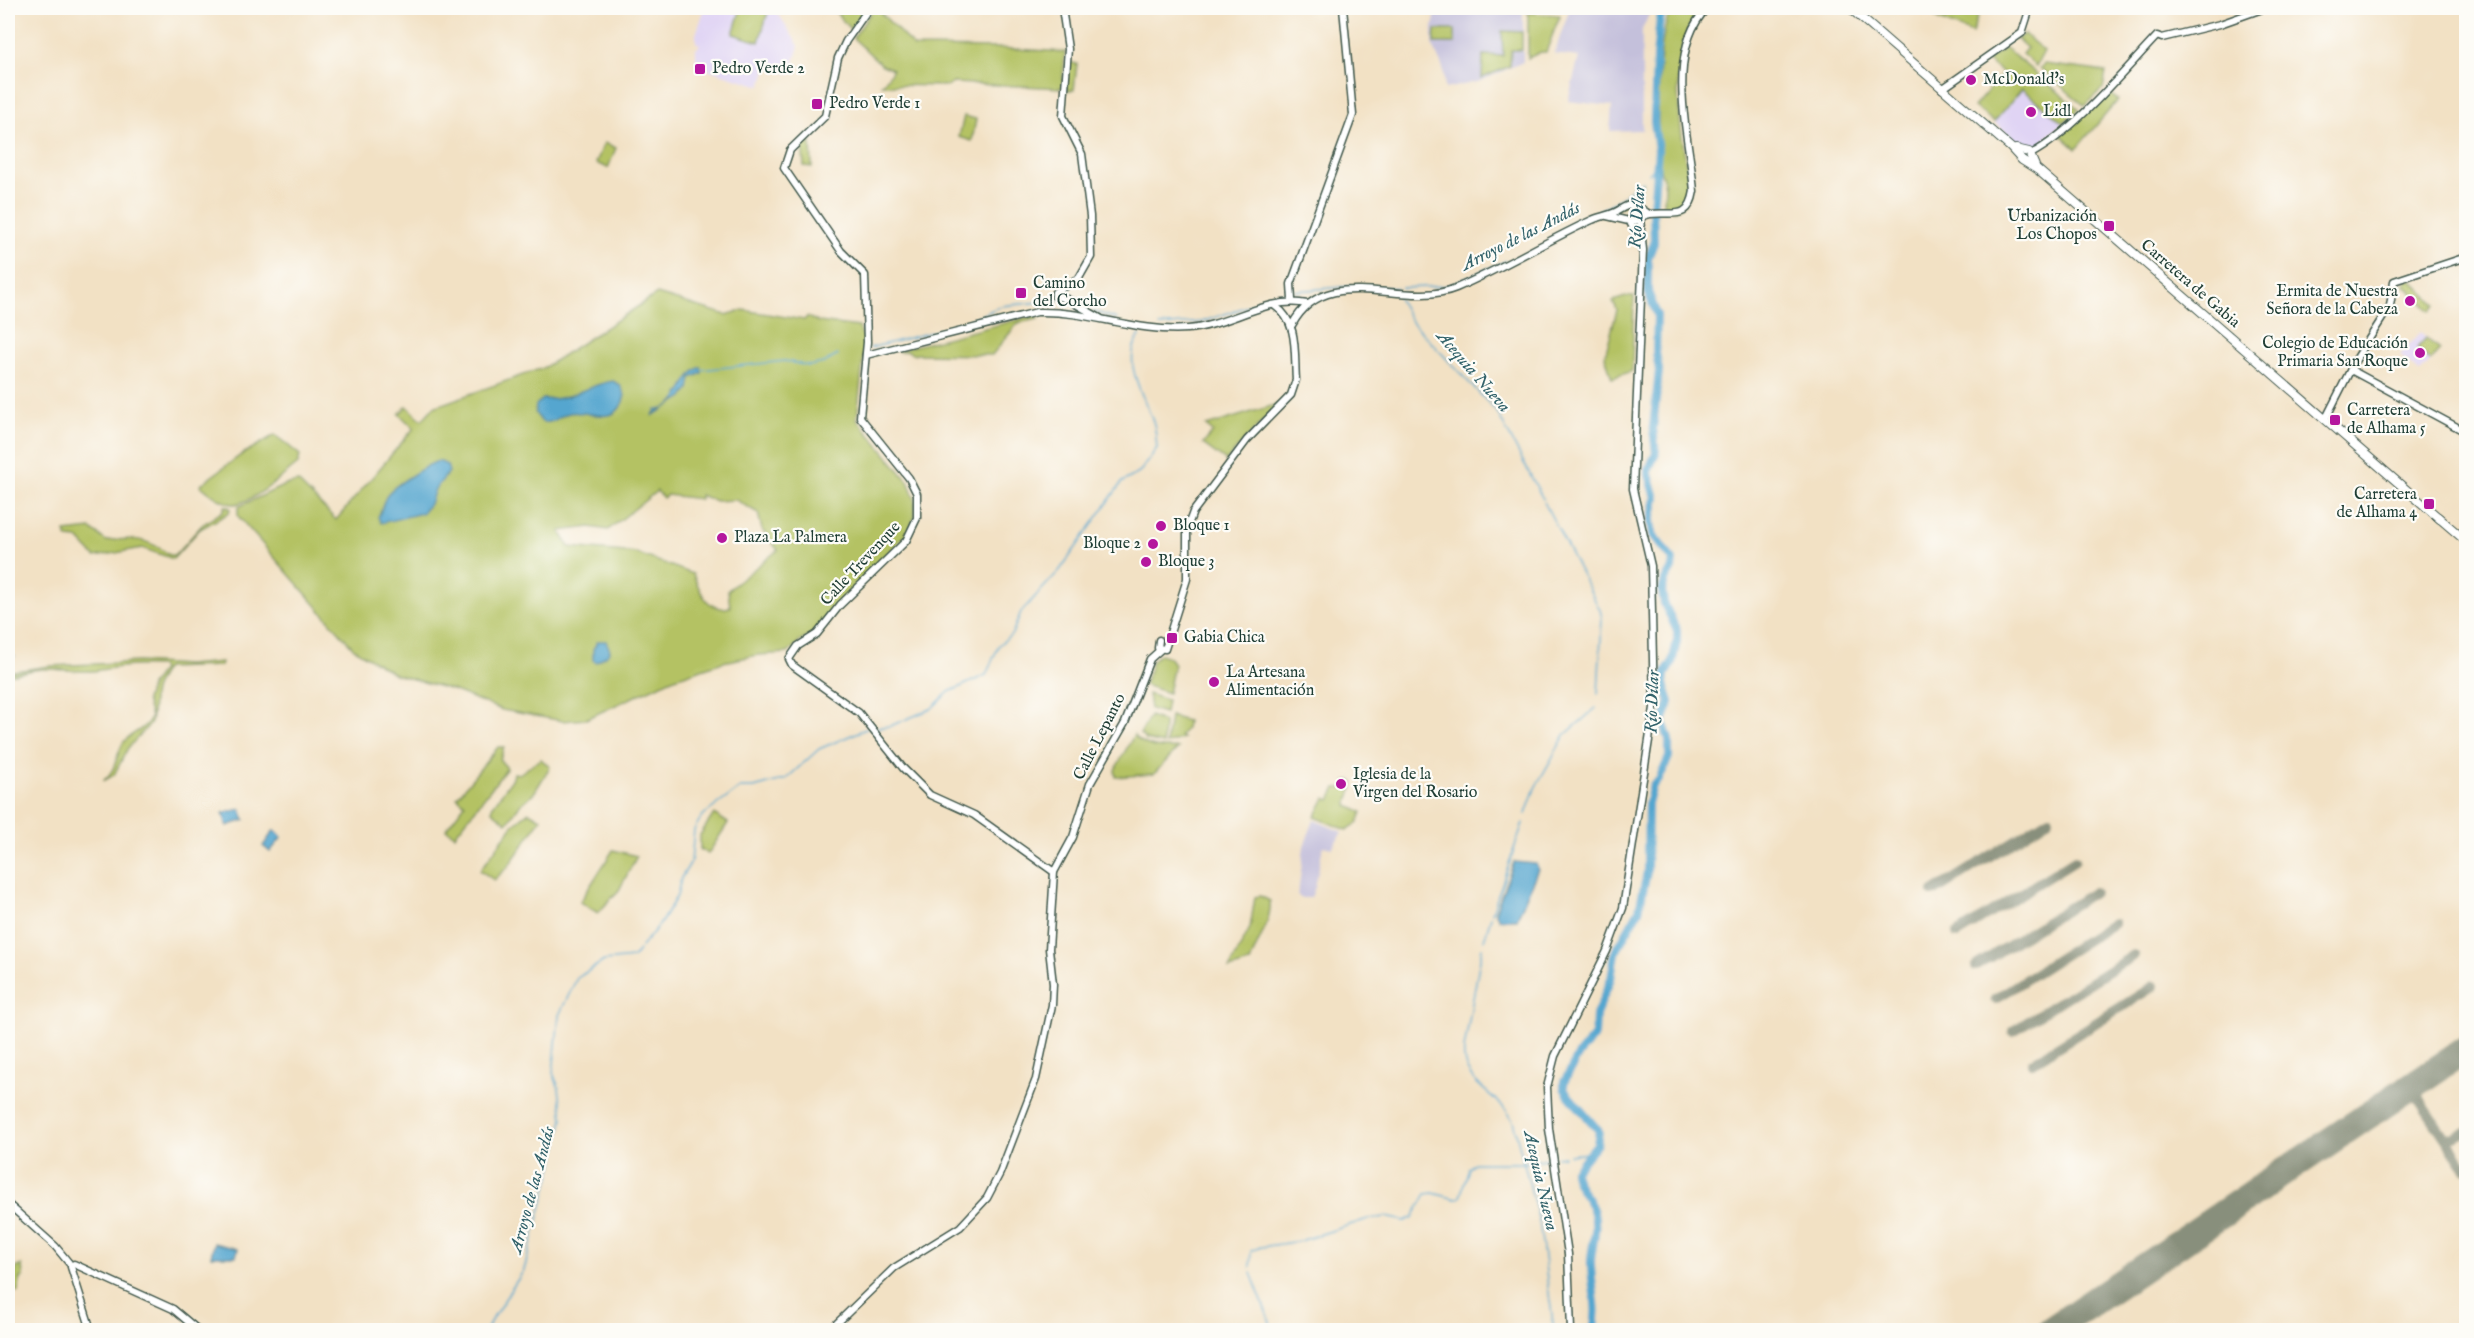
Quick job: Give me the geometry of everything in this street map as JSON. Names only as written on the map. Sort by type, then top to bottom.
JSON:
[{"type":"main road","name":"Carretera de Gabia","points":[[1850,8],[2012,148],[2027,157],[2036,169],[2268,370],[2328,416],[2392,475]]},
{"type":"main road","points":[[2268,370],[2333,429],[2466,541]]},
{"type":"main road","points":[[2317,415],[2328,416],[2333,429]]},
{"type":"main road","points":[[2380,469],[2392,475],[2440,519]]},
{"type":"street","name":"Calle Trevenque","points":[[869,8],[846,41],[825,116],[790,150],[784,168],[841,251],[865,275],[866,355],[860,417],[893,456],[914,487],[918,502],[917,519],[906,541],[840,605],[817,634],[798,646],[789,659],[792,665],[859,713],[903,768],[930,795],[974,815],[1054,872]]},
{"type":"street","points":[[1062,8],[1068,49],[1063,116],[1082,154],[1091,257],[1079,278],[1060,288],[1058,296],[1088,319],[1103,320]]},
{"type":"street","points":[[1291,312],[1295,302],[1291,284],[1353,115],[1343,8]]},
{"type":"street","points":[[1606,216],[1628,221],[1640,215],[1682,213],[1693,200],[1683,60],[1689,33],[1707,8]]},
{"type":"street","points":[[1942,89],[2022,33],[2030,8]]},
{"type":"street","points":[[2027,157],[2050,142],[2109,87],[2157,36],[2162,38],[2204,29],[2265,8]]},
{"type":"street","points":[[866,355],[1029,314],[1079,312],[1145,329],[1191,329],[1275,306],[1291,312],[1328,293],[1449,290],[1532,252],[1594,219],[1633,205],[1640,215],[1643,250],[1633,489],[1651,566],[1654,708],[1622,915],[1607,951],[1555,1056],[1547,1087],[1549,1129],[1568,1254],[1571,1330]]},
{"type":"street","points":[[1625,208],[1628,221],[1640,239],[1643,250]]},
{"type":"street","points":[[2328,416],[2351,370],[2390,306],[2394,281],[2466,257]]},
{"type":"street","points":[[1295,302],[1307,304]]},
{"type":"street","points":[[1291,312],[1295,302]]},
{"type":"street","name":"Calle Lepanto","points":[[1159,644],[1167,643],[1169,630],[1187,579],[1187,528],[1193,512],[1240,448],[1291,395],[1296,380],[1291,312]]},
{"type":"street","points":[[2351,370],[2466,432]]},
{"type":"street","name":"Calle Lepanto","points":[[1054,872],[1073,837],[1090,784],[1125,723],[1150,659],[1169,630]]},
{"type":"street","points":[[830,1330],[894,1268],[960,1227],[982,1205],[994,1186],[1036,1079],[1052,1005],[1053,984],[1049,949],[1054,872]]},
{"type":"street","points":[[8,1204],[55,1246],[72,1265],[173,1309],[198,1330]]},
{"type":"street","points":[[72,1265],[91,1330]]},
{"type":"shaded area","points":[[705,8],[772,8],[799,46],[790,74],[767,67],[761,86],[706,69],[706,67],[696,67],[696,48],[699,47],[699,43],[696,43],[696,34]]},
{"type":"shaded area","points":[[1437,8],[1523,8],[1523,62],[1481,81],[1445,89],[1443,68],[1432,44]]},
{"type":"shaded area","points":[[1570,8],[1652,8],[1642,30],[1642,130],[1610,131],[1612,106],[1568,101],[1579,57],[1554,54]]},
{"type":"shaded area","points":[[2022,88],[2063,123],[2034,149],[2024,147],[1994,122]]},
{"type":"shaded area","name":"Colegio de Educación Primaria San Roque","points":[[2421,332],[2441,350],[2420,373],[2400,355]]},
{"type":"shaded area","points":[[1314,820],[1342,832],[1332,848],[1323,846],[1311,898],[1300,898],[1298,895],[1304,846]]},
{"type":"green space","points":[[741,8],[769,9],[759,42],[733,34]]},
{"type":"green space","points":[[832,8],[866,8],[850,29]]},
{"type":"green space","points":[[874,8],[886,8],[881,13],[914,47],[1065,52],[1062,88],[953,83],[948,86],[880,85],[884,83],[893,69],[882,65],[853,38]]},
{"type":"green space","points":[[1673,8],[1701,8],[1689,27],[1682,48],[1679,72],[1680,120],[1690,191],[1685,204],[1675,210],[1662,210],[1665,187],[1659,164],[1659,82],[1663,37],[1667,19]]},
{"type":"green space","points":[[1926,8],[1971,8],[1979,12],[1972,33],[1939,20]]},
{"type":"green space","points":[[1528,13],[1560,15],[1546,52],[1528,58]]},
{"type":"green space","points":[[1435,30],[1455,30],[1455,43],[1434,43]]},
{"type":"green space","points":[[1502,31],[1522,32],[1522,50],[1511,50],[1510,66],[1482,78],[1483,55],[1503,56]]},
{"type":"green space","points":[[2024,34],[2044,51],[2036,66],[2022,54],[2027,48],[2017,39]]},
{"type":"green space","points":[[2005,48],[2079,109],[2063,123],[2022,89],[1994,122],[1974,107],[2003,73],[1987,60]]},
{"type":"green space","points":[[1069,62],[1077,64],[1074,90],[1066,90]]},
{"type":"green space","points":[[2044,64],[2106,72],[2103,89],[2085,106],[2040,68]]},
{"type":"green space","points":[[2109,93],[2118,100],[2076,149],[2061,135]]},
{"type":"green space","points":[[964,116],[976,119],[972,141],[959,137]]},
{"type":"green space","points":[[805,140],[811,143],[812,167],[804,166],[802,142]]},
{"type":"green space","points":[[604,143],[616,148],[608,168],[596,163]]},
{"type":"green space","points":[[1642,183],[1630,202],[1616,209],[1594,215],[1620,201]]},
{"type":"green space","points":[[2409,278],[2436,305],[2430,311],[2404,284]]},
{"type":"green space","points":[[657,294],[726,315],[743,310],[804,320],[807,317],[819,322],[859,327],[865,341],[857,419],[908,481],[915,499],[915,516],[907,534],[847,594],[815,633],[799,642],[788,653],[758,655],[723,662],[672,679],[586,719],[563,721],[502,710],[452,690],[395,674],[354,649],[238,516],[238,507],[285,485],[298,482],[336,520],[414,428],[399,414],[407,406],[422,420],[434,407],[545,367]],"holes":[[[657,491],[663,498],[667,495],[700,499],[700,495],[716,501],[736,500],[758,513],[762,530],[778,550],[728,590],[730,607],[722,608],[710,604],[693,574],[636,553],[569,547],[560,531],[590,527],[608,530]]]},
{"type":"green space","points":[[1634,296],[1632,371],[1612,378],[1605,356],[1617,310],[1613,301]]},
{"type":"green space","points":[[1036,315],[1038,319],[1018,323],[992,355],[899,352],[899,350]]},
{"type":"green space","points":[[2426,338],[2440,350],[2430,361],[2417,348]]},
{"type":"green space","points":[[1278,404],[1226,461],[1203,444],[1213,432],[1206,426]]},
{"type":"green space","points":[[275,435],[300,455],[298,464],[249,500],[229,503],[220,500],[200,485],[241,455]]},
{"type":"green space","points":[[225,506],[230,508],[229,513],[200,529],[173,559],[142,548],[95,557],[78,539],[67,538],[65,532],[91,529],[106,541],[140,540],[170,555],[175,555],[202,525],[223,511]]},
{"type":"green space","points":[[1160,654],[1169,657],[1174,664],[1168,693],[1144,685],[1152,661]]},
{"type":"green space","points":[[139,662],[187,665],[221,662],[220,666],[166,668],[154,690],[151,723],[128,748],[114,775],[103,781],[113,768],[123,743],[129,736],[145,726],[151,717],[146,700],[151,685],[162,670],[160,666],[130,666],[93,671],[40,669],[8,675],[8,672],[50,666]]},
{"type":"green space","points":[[1148,694],[1167,700],[1165,713],[1150,709]]},
{"type":"green space","points":[[1150,716],[1164,722],[1163,744],[1146,740],[1140,734]]},
{"type":"green space","points":[[1170,716],[1187,721],[1186,729],[1180,736],[1183,738],[1166,744]]},
{"type":"green space","points":[[1134,735],[1148,745],[1178,748],[1154,774],[1116,777],[1115,770]]},
{"type":"green space","points":[[498,747],[504,747],[500,760],[507,768],[455,835],[446,829],[465,804],[457,797]]},
{"type":"green space","points":[[541,759],[550,767],[534,793],[519,806],[507,823],[492,811],[492,807],[513,778],[514,773],[519,774]]},
{"type":"green space","points":[[1346,781],[1354,782],[1347,806],[1362,812],[1358,823],[1347,830],[1315,817],[1325,798],[1330,800],[1336,788],[1345,788]]},
{"type":"green space","points":[[529,812],[541,819],[508,867],[494,880],[480,870],[514,824]]},
{"type":"green space","points":[[714,814],[728,823],[708,854],[700,849],[700,835]]},
{"type":"green space","points":[[613,850],[637,856],[619,890],[598,913],[580,902]]},
{"type":"green space","points":[[1260,896],[1270,901],[1269,917],[1250,963],[1229,969],[1250,928],[1255,897]]},
{"type":"green space","points":[[22,1265],[23,1277],[20,1278],[19,1292],[16,1292],[11,1288],[17,1267]]},
{"type":"water","points":[[701,367],[702,373],[691,378],[689,390],[683,397],[652,416],[656,410],[665,408],[677,398],[690,377]]},
{"type":"water","points":[[613,381],[620,385],[625,395],[621,406],[609,415],[569,413],[553,421],[542,422],[535,413],[536,405],[543,399],[562,398]]},
{"type":"water","points":[[439,461],[447,465],[449,472],[435,489],[430,504],[422,513],[381,523],[378,517],[390,492],[411,476]]},
{"type":"water","points":[[598,641],[606,641],[610,650],[607,655],[596,662],[593,660],[593,649]]},
{"type":"water","points":[[241,809],[245,820],[227,826],[223,813]]},
{"type":"water","points":[[274,830],[282,837],[270,852],[263,846]]},
{"type":"water","points":[[1514,862],[1536,864],[1538,869],[1517,919],[1499,919],[1495,912]]},
{"type":"water","points":[[214,1243],[238,1249],[236,1256],[211,1256]]},
{"type":"waterway","name":"Río Dílar","points":[[1593,1330],[1596,1312],[1591,1260],[1595,1219],[1590,1203],[1575,1178],[1574,1172],[1597,1144],[1599,1131],[1569,1096],[1564,1088],[1564,1082],[1579,1054],[1595,1035],[1596,1015],[1611,979],[1615,953],[1639,910],[1647,872],[1648,804],[1653,785],[1659,780],[1669,757],[1669,740],[1663,721],[1670,702],[1664,684],[1665,674],[1672,663],[1677,641],[1677,631],[1664,603],[1662,591],[1673,560],[1653,535],[1651,522],[1656,498],[1648,471],[1656,453],[1653,428],[1659,370],[1656,353],[1657,315],[1648,292],[1648,258],[1654,243],[1653,208],[1658,150],[1654,122],[1656,57],[1660,18],[1667,8]]},
{"type":"waterway","name":"Arroyo de las Andás","points":[[1649,174],[1655,167]]},
{"type":"waterway","name":"Arroyo de las Andás","points":[[1574,225],[1613,203],[1642,181]]},
{"type":"waterway","name":"Arroyo de las Andás","points":[[1402,288],[1448,286],[1506,261]]},
{"type":"waterway","name":"Arroyo de las Andás","points":[[1295,291],[1355,286],[1397,288]]},
{"type":"waterway","name":"Arroyo de las Andás","points":[[1160,326],[1202,322],[1288,292]]},
{"type":"waterway","name":"Acequia Nueva","points":[[1397,296],[1411,321],[1497,412],[1543,499]]},
{"type":"waterway","points":[[870,348],[960,325],[1001,306],[1059,300]]},
{"type":"waterway","points":[[1093,311],[1117,319]]},
{"type":"waterway","name":"Arroyo de las Andás","points":[[873,728],[890,726],[931,709],[949,692],[986,675],[999,645],[1012,634],[1021,612],[1060,570],[1122,482],[1139,473],[1157,448],[1154,424],[1133,368],[1134,345],[1140,335]]},
{"type":"waterway","points":[[700,370],[785,361],[809,366],[824,363],[838,355]]},
{"type":"waterway","name":"Acequia Nueva","points":[[1544,502],[1600,610],[1602,618],[1598,694]]},
{"type":"waterway","points":[[8,655],[15,656]]},
{"type":"waterway","points":[[1526,814],[1535,788],[1565,735],[1596,708]]},
{"type":"waterway","name":"Arroyo de las Andás","points":[[641,947],[660,924],[677,896],[681,878],[691,862],[694,830],[702,816],[740,788],[754,788],[786,779],[819,749],[868,728]]},
{"type":"waterway","name":"Acequia Nueva","points":[[1492,913],[1523,823]]},
{"type":"waterway","name":"Acequia Nueva","points":[[1484,940],[1491,917]]},
{"type":"waterway","name":"Acequia Nueva","points":[[1482,948],[1464,1049],[1464,1061],[1474,1080],[1507,1111],[1513,1121],[1539,1221],[1554,1330]]},
{"type":"waterway","name":"Arroyo de las Andás","points":[[487,1330],[524,1270],[553,1165],[563,1119],[559,1088],[553,1073],[559,1015],[577,978],[604,961],[633,958],[639,950]]},
{"type":"waterway","points":[[1570,1155],[1588,1153]]},
{"type":"waterway","points":[[1557,1157],[1564,1156]]},
{"type":"waterway","points":[[1250,1267],[1251,1251],[1261,1247],[1300,1241],[1368,1219],[1386,1217],[1405,1221],[1413,1217],[1426,1194],[1433,1193],[1456,1199],[1460,1197],[1469,1168],[1474,1163],[1524,1163],[1549,1158]]},
{"type":"waterway","points":[[1251,1273],[1270,1322],[1269,1330]]},
{"type":"taxiway","points":[[1933,892],[2049,819]]},
{"type":"taxiway","points":[[1957,934],[2075,860]]},
{"type":"taxiway","points":[[1976,966],[2094,892]]},
{"type":"taxiway","points":[[1995,999],[2114,923]]},
{"type":"taxiway","points":[[2013,1031],[2134,955]]},
{"type":"taxiway","points":[[2032,1063],[2154,986]]},
{"type":"taxiway","points":[[2424,1078],[2417,1088],[2419,1099],[2466,1169]]},
{"type":"taxiway","points":[[2399,1095],[2408,1093],[2419,1099]]},
{"type":"taxiway","points":[[2444,1136],[2452,1138],[2466,1132]]},
{"type":"runway","points":[[2051,1330],[2466,1049]]},
{"type":"place","name":"Pedro Verde 2","points":[[700,69]]},
{"type":"place","name":"McDonald's","points":[[1971,80]]},
{"type":"place","name":"Pedro Verde 1","points":[[817,104]]},
{"type":"place","name":"Lidl","points":[[2031,112]]},
{"type":"place","name":"Urbanización Los Chopos","points":[[2109,226]]},
{"type":"place","name":"Camino del Corcho","points":[[1021,293]]},
{"type":"place","name":"Ermita de Nuestra Señora de la Cabeza","points":[[2410,301]]},
{"type":"place","name":"Colegio de Educación Primaria San Roque","points":[[2420,353]]},
{"type":"place","name":"Carretera de Alhama 5","points":[[2335,420]]},
{"type":"place","name":"Carretera de Alhama 4","points":[[2429,504]]},
{"type":"place","name":"Bloque 1","points":[[1161,526]]},
{"type":"place","name":"Plaza La Palmera","points":[[722,538]]},
{"type":"place","name":"Bloque 2","points":[[1153,544]]},
{"type":"place","name":"Bloque 3","points":[[1146,562]]},
{"type":"place","name":"Gabia Chica","points":[[1172,638]]},
{"type":"place","name":"La Artesana Alimentación","points":[[1214,682]]},
{"type":"place","name":"Iglesia de la Virgen del Rosario","points":[[1341,784]]}]
